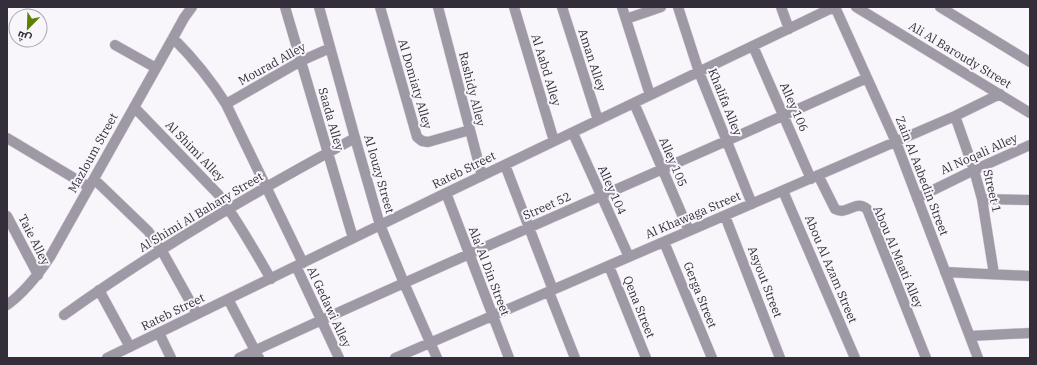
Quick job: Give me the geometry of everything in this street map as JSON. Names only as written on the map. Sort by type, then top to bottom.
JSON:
[{"type":"street","name":"Mazloum Street","points":[[7,304],[15,299],[38,275],[50,257],[184,18],[192,7]]},
{"type":"street","name":"Saada Alley","points":[[285,7],[353,238]]},
{"type":"street","name":"Al louzy Street","points":[[319,7],[380,225],[437,358]]},
{"type":"street","name":"Al Domiaty Alley","points":[[380,7],[417,137],[422,141],[428,142],[470,130]]},
{"type":"street","name":"Rashidy Alley","points":[[438,7],[482,176]]},
{"type":"street","name":"Al Aabd Alley","points":[[514,7],[554,141]]},
{"type":"street","name":"Aman Alley","points":[[562,7],[598,120]]},
{"type":"street","points":[[622,7],[650,95]]},
{"type":"street","points":[[626,19],[661,7]]},
{"type":"street","name":"Khalifa Alley","points":[[678,7],[699,72],[752,204]]},
{"type":"street","points":[[780,7],[789,28]]},
{"type":"street","name":"Rateb Street","points":[[110,357],[572,132],[834,7]]},
{"type":"street","name":"Zain Al Aabedin Street","points":[[834,7],[896,142],[978,358]]},
{"type":"street","name":"Ali Al Baroudy Street","points":[[856,7],[1030,113]]},
{"type":"street","points":[[940,7],[1030,62]]},
{"type":"street","name":"Al Gedawi Alley","points":[[173,38],[202,69],[226,104],[266,187],[300,265],[321,320],[339,358]]},
{"type":"street","points":[[115,45],[156,68]]},
{"type":"street","name":"Alley 106","points":[[753,46],[784,116],[815,177]]},
{"type":"street","name":"Mourad Alley","points":[[226,104],[301,61],[330,48]]},
{"type":"street","name":"Street 52","points":[[239,358],[257,354],[321,320],[867,78]]},
{"type":"street","name":"Al Khawaga Street","points":[[395,358],[896,142],[1000,94]]},
{"type":"street","name":"Alley 105","points":[[634,103],[689,231]]},
{"type":"street","name":"Al Shimi Alley","points":[[134,107],[218,194],[229,208],[271,279]]},
{"type":"street","name":"Street 1","points":[[955,116],[974,170],[982,199],[994,274]]},
{"type":"street","name":"Alley 104","points":[[572,132],[629,258]]},
{"type":"street","points":[[7,138],[91,183],[148,230],[162,250],[197,314]]},
{"type":"street","name":"Al Shimi Al Bahary Street","points":[[64,315],[99,290],[229,208],[355,138]]},
{"type":"street","name":"Al Noqali Alley","points":[[917,198],[1030,145]]},
{"type":"street","points":[[505,165],[575,358]]},
{"type":"street","name":"Abou Al Maati Alley","points":[[815,177],[835,209],[838,211],[843,211],[860,205],[867,209],[926,358]]},
{"type":"street","name":"Abou Al Azam Street","points":[[783,191],[855,358]]},
{"type":"street","name":"Ala' Al Din Street","points":[[446,194],[509,358]]},
{"type":"street","points":[[982,199],[1030,200]]},
{"type":"street","name":"Taie Alley","points":[[7,216],[38,275]]},
{"type":"street","name":"Asyout Street","points":[[725,216],[780,358]]},
{"type":"street","name":"Gerga Street","points":[[664,242],[712,358]]},
{"type":"street","name":"Qena Street","points":[[609,266],[646,358]]},
{"type":"street","points":[[945,272],[1030,276]]},
{"type":"street","points":[[99,290],[130,347]]},
{"type":"street","points":[[228,299],[257,354]]},
{"type":"street","points":[[159,333],[172,358]]},
{"type":"street","points":[[970,336],[1030,333]]}]
